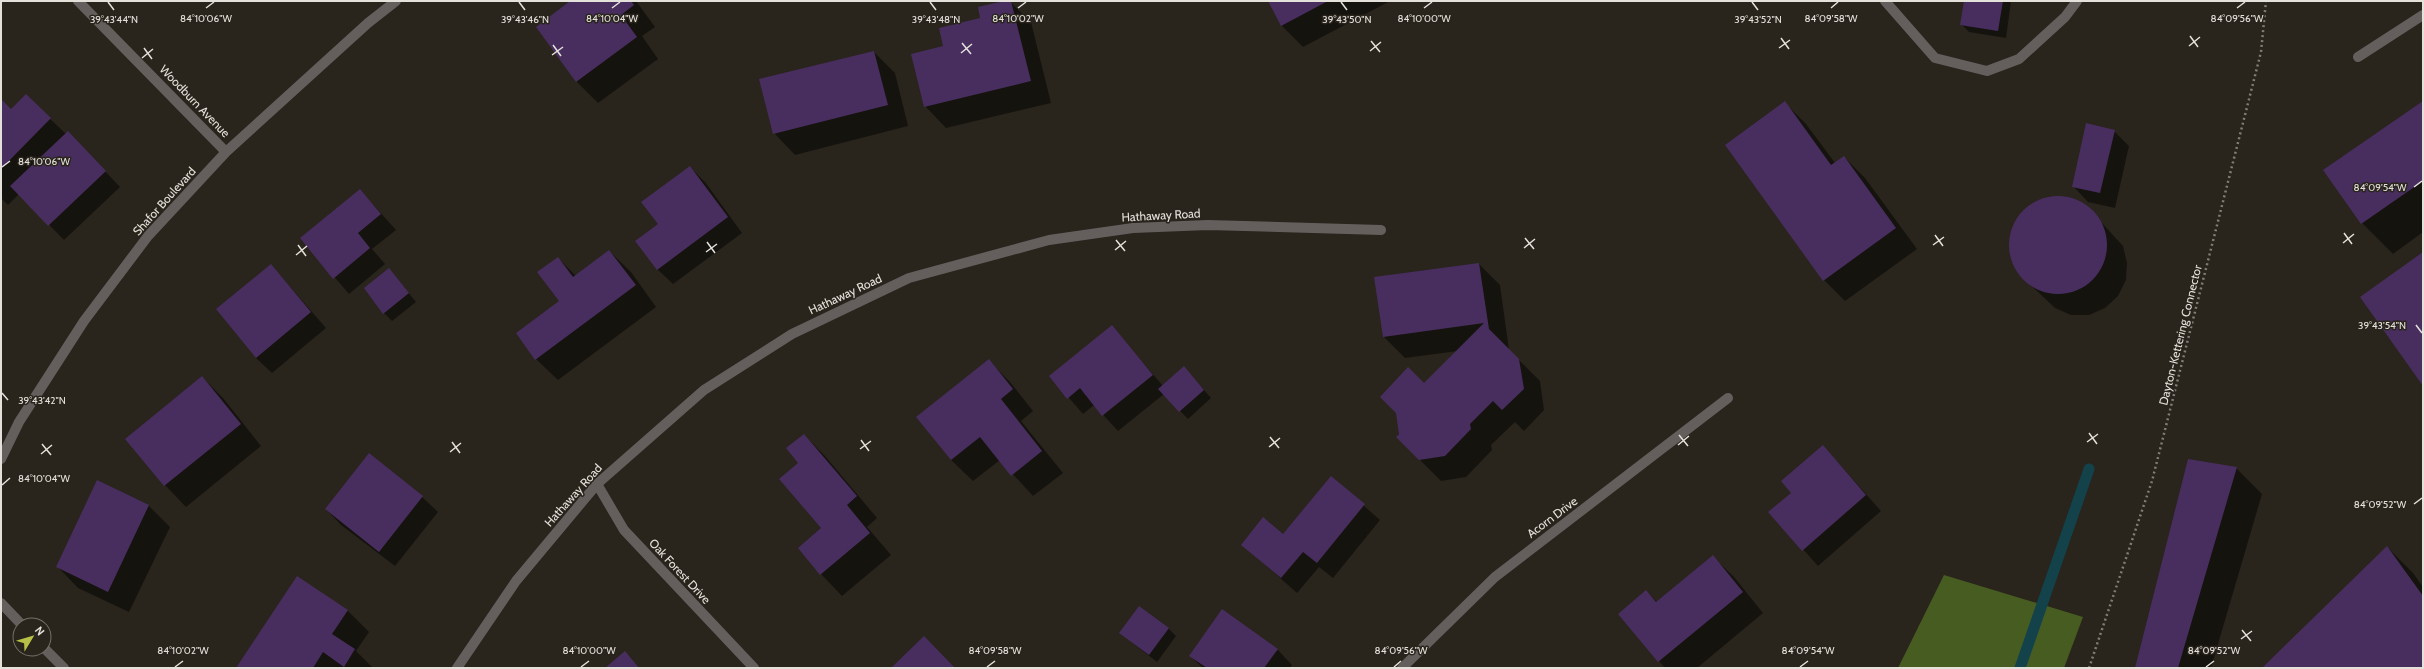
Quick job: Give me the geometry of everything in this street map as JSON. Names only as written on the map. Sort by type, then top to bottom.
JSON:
[{"type":"street","name":"Woodburn Avenue","points":[[78,1],[226,152]]},
{"type":"street","name":"Shafor Boulevard","points":[[1,459],[19,422],[84,321],[148,236],[226,152],[368,23],[396,1]]},
{"type":"street","points":[[1885,1],[1935,58],[1988,71],[2019,59],[2065,17],[2077,1]]},
{"type":"street","points":[[2358,57],[2423,15]]},
{"type":"street","name":"Hathaway Road","points":[[457,668],[516,581],[597,484],[704,390],[792,334],[909,278],[1049,240],[1133,228],[1208,225],[1381,230]]},
{"type":"street","name":"Acorn Drive","points":[[1402,668],[1495,577],[1728,398]]},
{"type":"street","name":"Oak Forest Drive","points":[[597,484],[624,530],[754,668]]},
{"type":"street","points":[[1,603],[14,617]]},
{"type":"street","points":[[52,656],[64,668]]},
{"type":"path","name":"Dayton-Kettering Connector","points":[[2089,668],[2152,481],[2261,52],[2266,1]]},
{"type":"green space","points":[[1944,575],[2083,617],[2064,668],[1898,668]]},
{"type":"building","points":[[570,1],[631,1],[634,5],[621,15],[637,37],[576,82],[536,27]]},
{"type":"building","points":[[1004,1],[1011,1],[1031,81],[924,107],[911,54],[943,46],[939,28],[980,18],[978,7]]},
{"type":"building","points":[[1268,1],[1328,1],[1281,26]]},
{"type":"building","points":[[1964,1],[2003,1],[1998,31],[1960,25]]},
{"type":"building","points":[[874,51],[888,105],[773,134],[759,79]]},
{"type":"building","points":[[26,94],[51,118],[1,169],[1,99],[11,109]]},
{"type":"building","points":[[1785,101],[1831,165],[1844,156],[1896,228],[1823,281],[1725,145]]},
{"type":"building","points":[[2423,101],[2423,181],[2361,224],[2323,170]]},
{"type":"building","points":[[2086,123],[2115,130],[2100,193],[2072,187]]},
{"type":"building","points":[[68,131],[106,171],[48,226],[10,186]]},
{"type":"building","points":[[690,166],[728,217],[657,270],[635,241],[658,224],[641,202]]},
{"type":"building","points":[[360,189],[381,214],[358,233],[370,248],[333,279],[300,238]]},
{"type":"building","points":[[2058,196],[2077,200],[2092,211],[2103,226],[2107,245],[2103,264],[2092,279],[2077,290],[2058,294],[2039,290],[2024,279],[2013,264],[2009,245],[2013,226],[2024,211],[2039,200]]},
{"type":"building","points":[[609,250],[636,285],[535,360],[516,333],[559,301],[537,272],[558,257],[573,277]]},
{"type":"building","points":[[2423,252],[2423,386],[2360,297]]},
{"type":"building","points":[[1479,263],[1489,329],[1519,359],[1524,389],[1502,410],[1493,401],[1470,424],[1471,429],[1445,456],[1419,460],[1396,437],[1399,434],[1396,413],[1380,397],[1408,367],[1424,383],[1484,323],[1383,337],[1374,277]]},
{"type":"building","points":[[271,264],[311,312],[256,358],[216,309]]},
{"type":"building","points":[[389,268],[409,293],[383,314],[364,288]]},
{"type":"building","points":[[1112,325],[1153,375],[1102,416],[1080,388],[1067,399],[1049,376]]},
{"type":"building","points":[[989,359],[1013,389],[1001,399],[1042,451],[1011,476],[980,437],[951,460],[916,417]]},
{"type":"building","points":[[1184,366],[1204,390],[1179,412],[1158,389]]},
{"type":"building","points":[[202,376],[241,424],[164,486],[125,439]]},
{"type":"building","points":[[804,434],[857,496],[847,505],[870,533],[820,575],[798,548],[821,528],[779,479],[798,463],[786,448]]},
{"type":"building","points":[[1823,445],[1866,495],[1802,551],[1768,512],[1791,493],[1781,481]]},
{"type":"building","points":[[369,453],[423,496],[379,552],[325,509]]},
{"type":"building","points":[[2188,459],[2237,467],[2178,668],[2135,668]]},
{"type":"building","points":[[1331,476],[1365,504],[1317,563],[1303,552],[1281,578],[1241,545],[1263,517],[1283,534]]},
{"type":"building","points":[[97,480],[149,505],[108,592],[56,567]]},
{"type":"building","points":[[2387,546],[2423,596],[2423,668],[2262,668]]},
{"type":"building","points":[[1713,555],[1743,592],[1658,662],[1618,614],[1646,590],[1656,602]]},
{"type":"building","points":[[297,576],[348,610],[332,634],[355,649],[344,667],[323,652],[313,668],[236,668]]},
{"type":"building","points":[[1139,606],[1169,628],[1149,655],[1119,633]]},
{"type":"building","points":[[1222,609],[1278,649],[1264,668],[1207,668],[1189,656]]},
{"type":"building","points":[[924,636],[955,668],[891,668]]},
{"type":"building","points":[[625,651],[639,668],[605,668]]},
{"type":"waterway","points":[[2020,668],[2089,469]]}]
